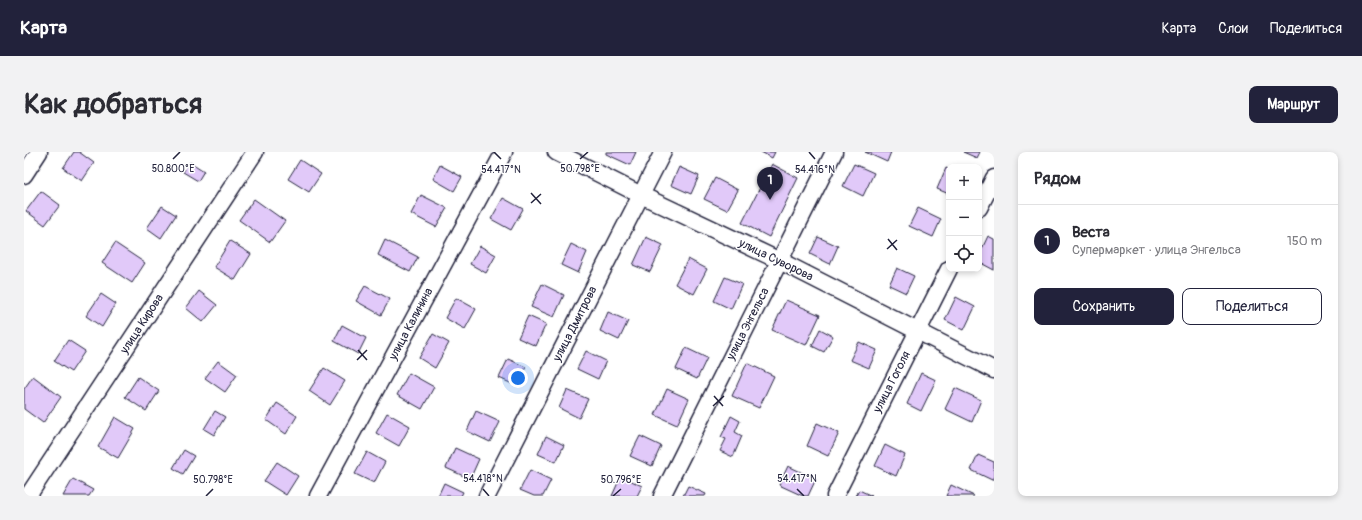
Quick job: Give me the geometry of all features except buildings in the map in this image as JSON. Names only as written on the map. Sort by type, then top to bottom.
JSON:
[{"type":"street","points":[[24,174],[38,152]]},
{"type":"street","name":"улица Кирова","points":[[28,496],[255,152]]},
{"type":"street","name":"улица Калинина","points":[[318,496],[504,152]]},
{"type":"street","name":"улица Суворова","points":[[556,152],[640,195],[780,261],[994,370]]},
{"type":"street","name":"улица Дмитрова","points":[[487,496],[663,152]]},
{"type":"street","name":"улица Энгельса","points":[[662,496],[834,152]]},
{"type":"street","points":[[982,202],[994,178]]},
{"type":"street","name":"улица Гоголя","points":[[835,496],[948,272]]},
{"type":"place","name":"Веста","points":[[770,200]]}]
